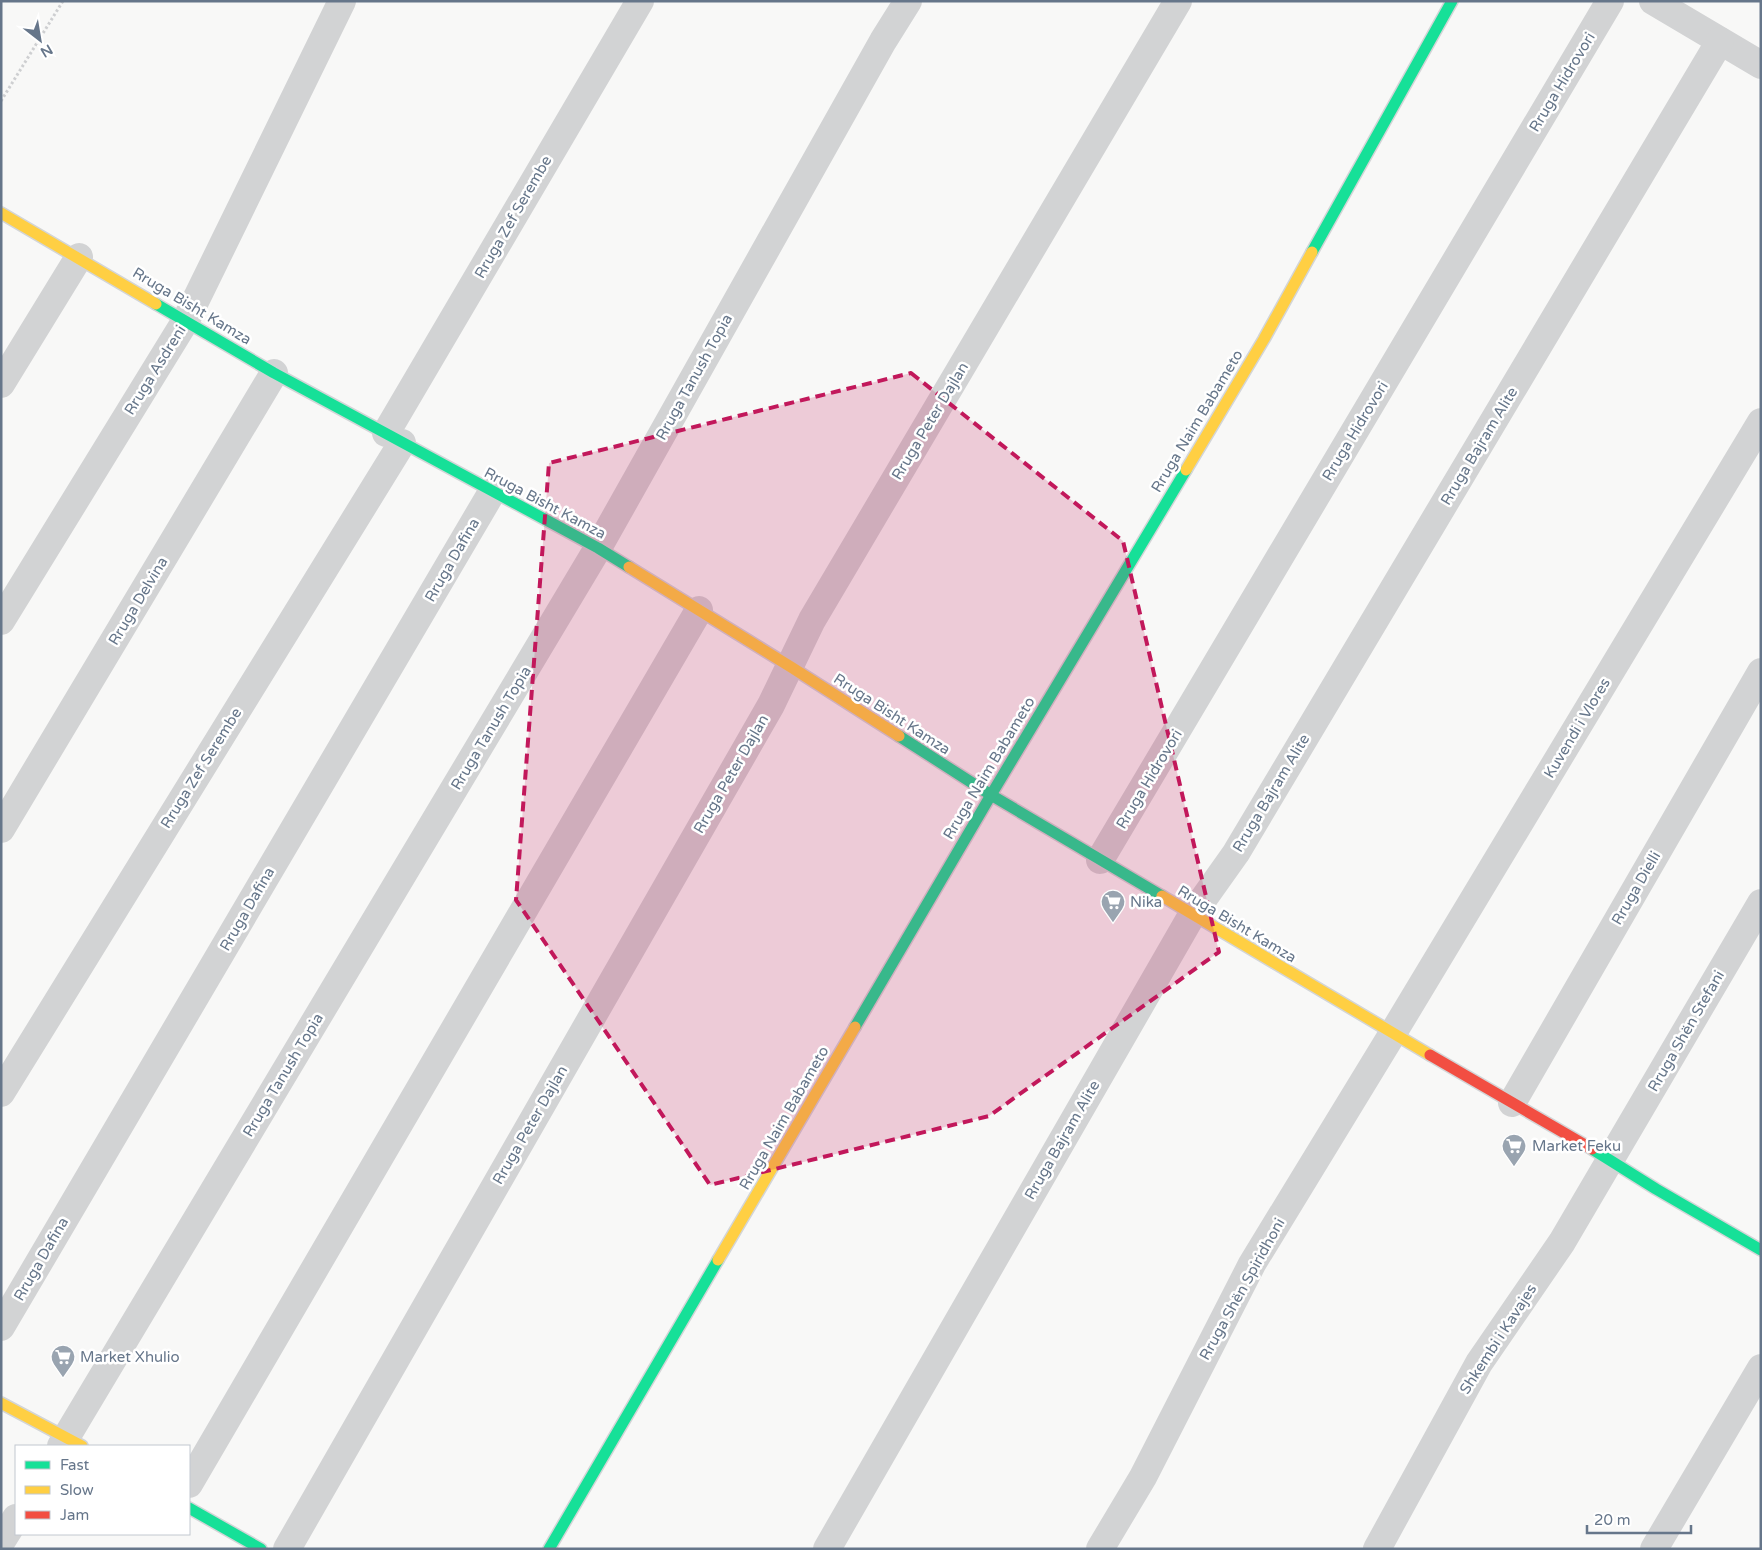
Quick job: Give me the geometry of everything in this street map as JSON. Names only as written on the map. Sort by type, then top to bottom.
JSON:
[{"type":"street","name":"Rruga Asdreni","points":[[1,621],[186,320],[342,1]]},
{"type":"street","name":"Rruga Zef Serembe","points":[[1,1092],[394,438],[640,1]]},
{"type":"street","name":"Rruga Tanush Topia","points":[[70,1443],[598,548],[879,49],[908,1]]},
{"type":"street","name":"Rruga Peter Dajlan","points":[[287,1549],[771,705],[791,667],[812,620],[1178,1]]},
{"type":"street","name":"Rruga Naim Babameto","points":[[549,1549],[991,794],[1264,339],[1452,1]]},
{"type":"street","name":"Rruga Hidrovori","points":[[1100,860],[1610,1]]},
{"type":"street","points":[[1653,1],[1761,65]]},
{"type":"street","name":"Rruga Bajram Alite","points":[[827,1549],[1192,915],[1236,853],[1720,40]]},
{"type":"street","name":"Rruga Bisht Kamza","points":[[1,212],[274,373],[598,548],[1100,860],[1761,1250]]},
{"type":"street","points":[[1,384],[79,257]]},
{"type":"street","name":"Rruga Delvina","points":[[1,829],[274,373]]},
{"type":"street","name":"Kuvendi i Vlores","points":[[1393,1033],[1761,422]]},
{"type":"street","name":"Rruga Dafina","points":[[1,1326],[492,492]]},
{"type":"street","points":[[190,1482],[699,610]]},
{"type":"street","name":"Rruga Dielli","points":[[1512,1103],[1761,672]]},
{"type":"street","name":"Rruga Shën Stefani","points":[[1611,1160],[1761,903]]},
{"type":"street","name":"Rruga Shën Spiridhoni","points":[[1100,1549],[1143,1477],[1252,1264],[1393,1033]]},
{"type":"street","name":"Shkembi i Kavajes","points":[[1377,1549],[1479,1363],[1562,1242],[1611,1160]]},
{"type":"street","points":[[1654,1549],[1761,1368]]},
{"type":"street","points":[[1,1403],[70,1443]]},
{"type":"street","points":[[190,1509],[261,1549]]},
{"type":"street","points":[[1,1542],[15,1520]]},
{"type":"path","points":[[1,101],[64,1]]},
{"type":"highlighted area","points":[[911,373],[1123,541],[1219,952],[989,1116],[710,1185],[516,900],[549,463]]},
{"type":"traffic: fast","points":[[1312,252],[1452,1]]},
{"type":"traffic: fast","points":[[156,304],[274,373],[598,548],[629,567]]},
{"type":"traffic: fast","points":[[855,1027],[991,795],[1186,470]]},
{"type":"traffic: fast","points":[[899,736],[991,795],[1162,896]]},
{"type":"traffic: fast","points":[[1592,1149],[1656,1189],[1761,1250]]},
{"type":"traffic: fast","points":[[549,1549],[718,1260]]},
{"type":"traffic: fast","points":[[190,1509],[261,1549]]},
{"type":"traffic: slow","points":[[1,213],[156,304]]},
{"type":"traffic: slow","points":[[1186,470],[1264,339],[1312,252]]},
{"type":"traffic: slow","points":[[629,567],[899,736]]},
{"type":"traffic: slow","points":[[1162,896],[1430,1055]]},
{"type":"traffic: slow","points":[[718,1260],[855,1027]]},
{"type":"traffic: slow","points":[[1,1403],[80,1445]]},
{"type":"traffic: jam","points":[[1430,1055],[1592,1149]]},
{"type":"place","name":"Nika","points":[[1113,923]]},
{"type":"place","name":"Market Feku","points":[[1514,1167]]},
{"type":"place","name":"Market Xhulio","points":[[63,1378]]}]
